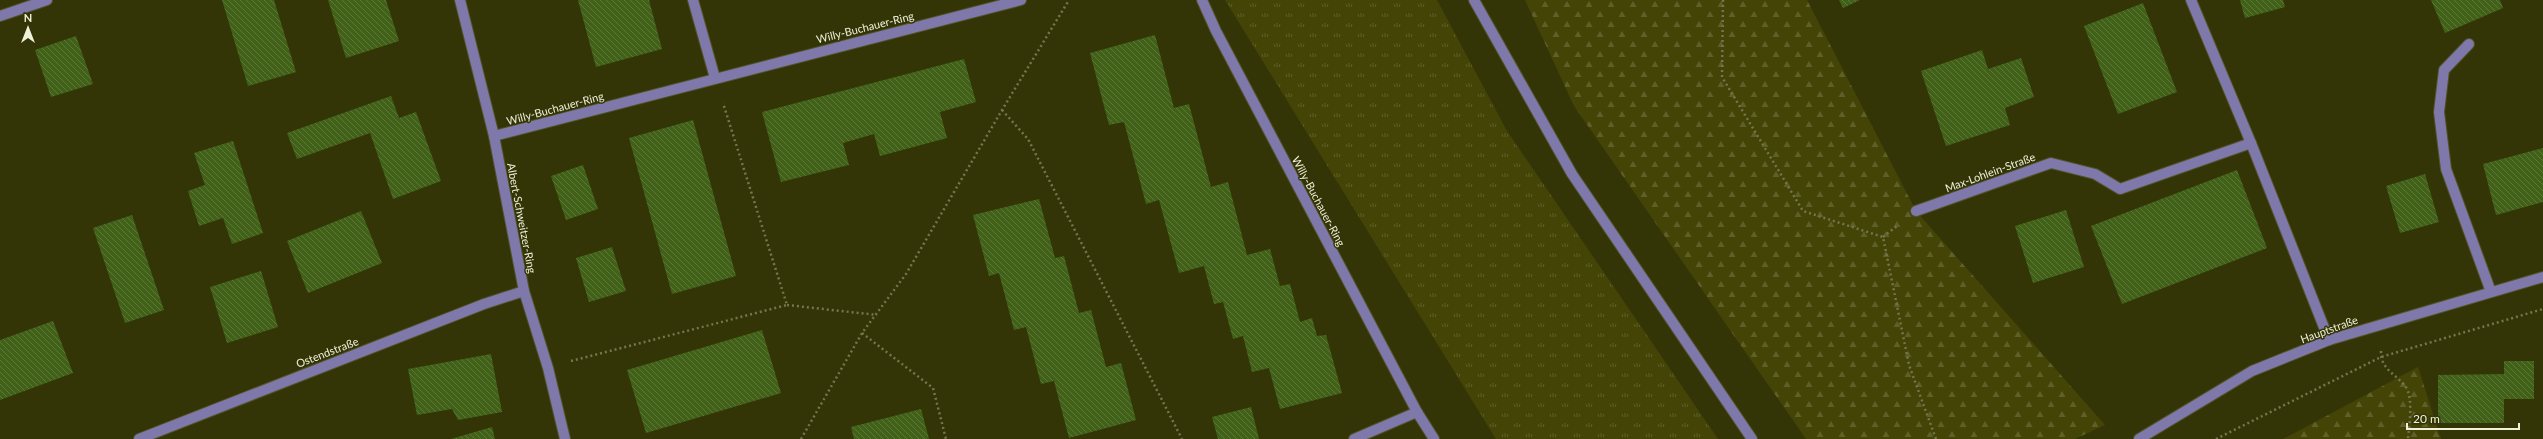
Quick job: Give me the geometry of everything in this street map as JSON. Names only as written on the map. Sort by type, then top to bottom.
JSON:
[{"type":"street","points":[[0,16],[47,0]]},
{"type":"street","name":"Albert-Schweitzer-Ring","points":[[460,0],[494,136],[524,291],[548,368],[565,439]]},
{"type":"street","points":[[693,0],[715,78]]},
{"type":"street","name":"Willy-Buchauer-Ring","points":[[494,136],[1021,0]]},
{"type":"street","name":"Willy-Buchauer-Ring","points":[[1202,0],[1220,38],[1418,412],[1434,439]]},
{"type":"street","points":[[1474,0],[1572,174],[1752,439]]},
{"type":"street","points":[[2191,0],[2251,143],[2329,340]]},
{"type":"street","points":[[2469,44],[2444,70],[2440,112],[2446,169],[2491,292]]},
{"type":"street","name":"Max-Lohlein-Straße","points":[[1916,211],[2051,162],[2095,174],[2120,189],[2251,143]]},
{"type":"street","name":"Hauptstraße","points":[[2139,439],[2252,371],[2329,340],[2543,277]]},
{"type":"street","name":"Ostendstraße","points":[[139,439],[484,304],[524,291]]},
{"type":"street","points":[[1354,439],[1418,412]]},
{"type":"path","points":[[801,439],[862,333],[877,315],[906,274],[1002,110],[1070,0]]},
{"type":"path","points":[[1723,0],[1722,77],[1803,211],[1883,237],[1909,365],[1936,439]]},
{"type":"path","points":[[715,78],[787,305]]},
{"type":"path","points":[[1002,110],[1028,139],[1182,439]]},
{"type":"path","points":[[548,368],[787,305],[877,315]]},
{"type":"path","points":[[2216,439],[2381,357],[2543,309]]},
{"type":"path","points":[[2383,323],[2381,357],[2387,370],[2406,387],[2410,410],[2408,439]]},
{"type":"path","points":[[862,333],[933,388],[946,439]]},
{"type":"green space","points":[[1225,0],[1437,0],[1507,131],[1718,439],[1496,439]]},
{"type":"green space","points":[[1525,0],[1807,0],[1916,211],[2105,425],[2075,439],[1806,439],[1574,106]]},
{"type":"green space","points":[[2418,367],[2441,439],[2283,439]]},
{"type":"building","points":[[222,0],[274,0],[296,72],[248,86]]},
{"type":"building","points":[[328,0],[386,0],[399,41],[346,58]]},
{"type":"building","points":[[578,0],[649,0],[662,49],[596,67]]},
{"type":"building","points":[[1839,0],[1860,0],[1843,8]]},
{"type":"building","points":[[2240,0],[2283,0],[2285,7],[2245,18]]},
{"type":"building","points":[[2431,0],[2500,0],[2503,8],[2445,33]]},
{"type":"building","points":[[2143,3],[2177,92],[2118,114],[2084,26]]},
{"type":"building","points":[[1155,35],[1174,108],[1189,104],[1211,187],[1228,182],[1247,255],[1270,249],[1280,286],[1290,284],[1300,322],[1312,318],[1317,336],[1326,335],[1342,393],[1280,409],[1269,368],[1252,372],[1243,336],[1233,339],[1223,302],[1214,304],[1204,266],[1179,273],[1159,200],[1146,204],[1124,122],[1109,125],[1090,53]]},
{"type":"building","points":[[76,36],[93,84],[51,97],[35,50]]},
{"type":"building","points":[[1982,50],[1988,69],[2021,58],[2034,97],[2005,108],[2010,125],[1946,146],[1921,71]]},
{"type":"building","points":[[964,59],[976,102],[940,112],[947,138],[880,156],[874,134],[843,143],[849,165],[781,182],[762,112]]},
{"type":"building","points":[[391,96],[399,118],[416,112],[441,181],[393,199],[370,133],[297,159],[287,133]]},
{"type":"building","points":[[693,120],[736,276],[672,294],[629,138]]},
{"type":"building","points":[[233,141],[263,233],[232,244],[223,218],[199,226],[188,191],[205,185],[194,153]]},
{"type":"building","points":[[2543,148],[2543,202],[2496,215],[2483,164]]},
{"type":"building","points":[[583,165],[598,209],[566,220],[551,176]]},
{"type":"building","points":[[2237,170],[2267,248],[2122,304],[2091,226]]},
{"type":"building","points":[[2425,174],[2439,222],[2400,233],[2386,186]]},
{"type":"building","points":[[1039,199],[1055,258],[1064,256],[1079,313],[1091,310],[1106,367],[1121,363],[1136,420],[1069,438],[1054,381],[1041,384],[1026,327],[1014,330],[999,273],[989,276],[973,215]]},
{"type":"building","points":[[2066,210],[2084,267],[2033,283],[2015,226]]},
{"type":"building","points":[[361,211],[382,263],[308,293],[287,241]]},
{"type":"building","points":[[132,215],[164,310],[125,323],[93,228]]},
{"type":"building","points":[[612,247],[626,291],[589,302],[576,258]]},
{"type":"building","points":[[261,271],[278,327],[227,343],[210,287]]},
{"type":"building","points":[[53,321],[73,373],[0,400],[0,340]]},
{"type":"building","points":[[762,330],[781,393],[646,433],[627,370]]},
{"type":"building","points":[[491,354],[502,412],[458,420],[452,409],[417,415],[408,369]]},
{"type":"building","points":[[2504,361],[2534,361],[2534,399],[2504,399],[2504,423],[2438,423],[2438,375],[2504,374]]},
{"type":"building","points":[[1251,407],[1259,439],[1218,439],[1212,417]]},
{"type":"building","points":[[921,409],[929,439],[854,439],[851,427]]},
{"type":"building","points":[[492,427],[495,439],[451,439]]}]
